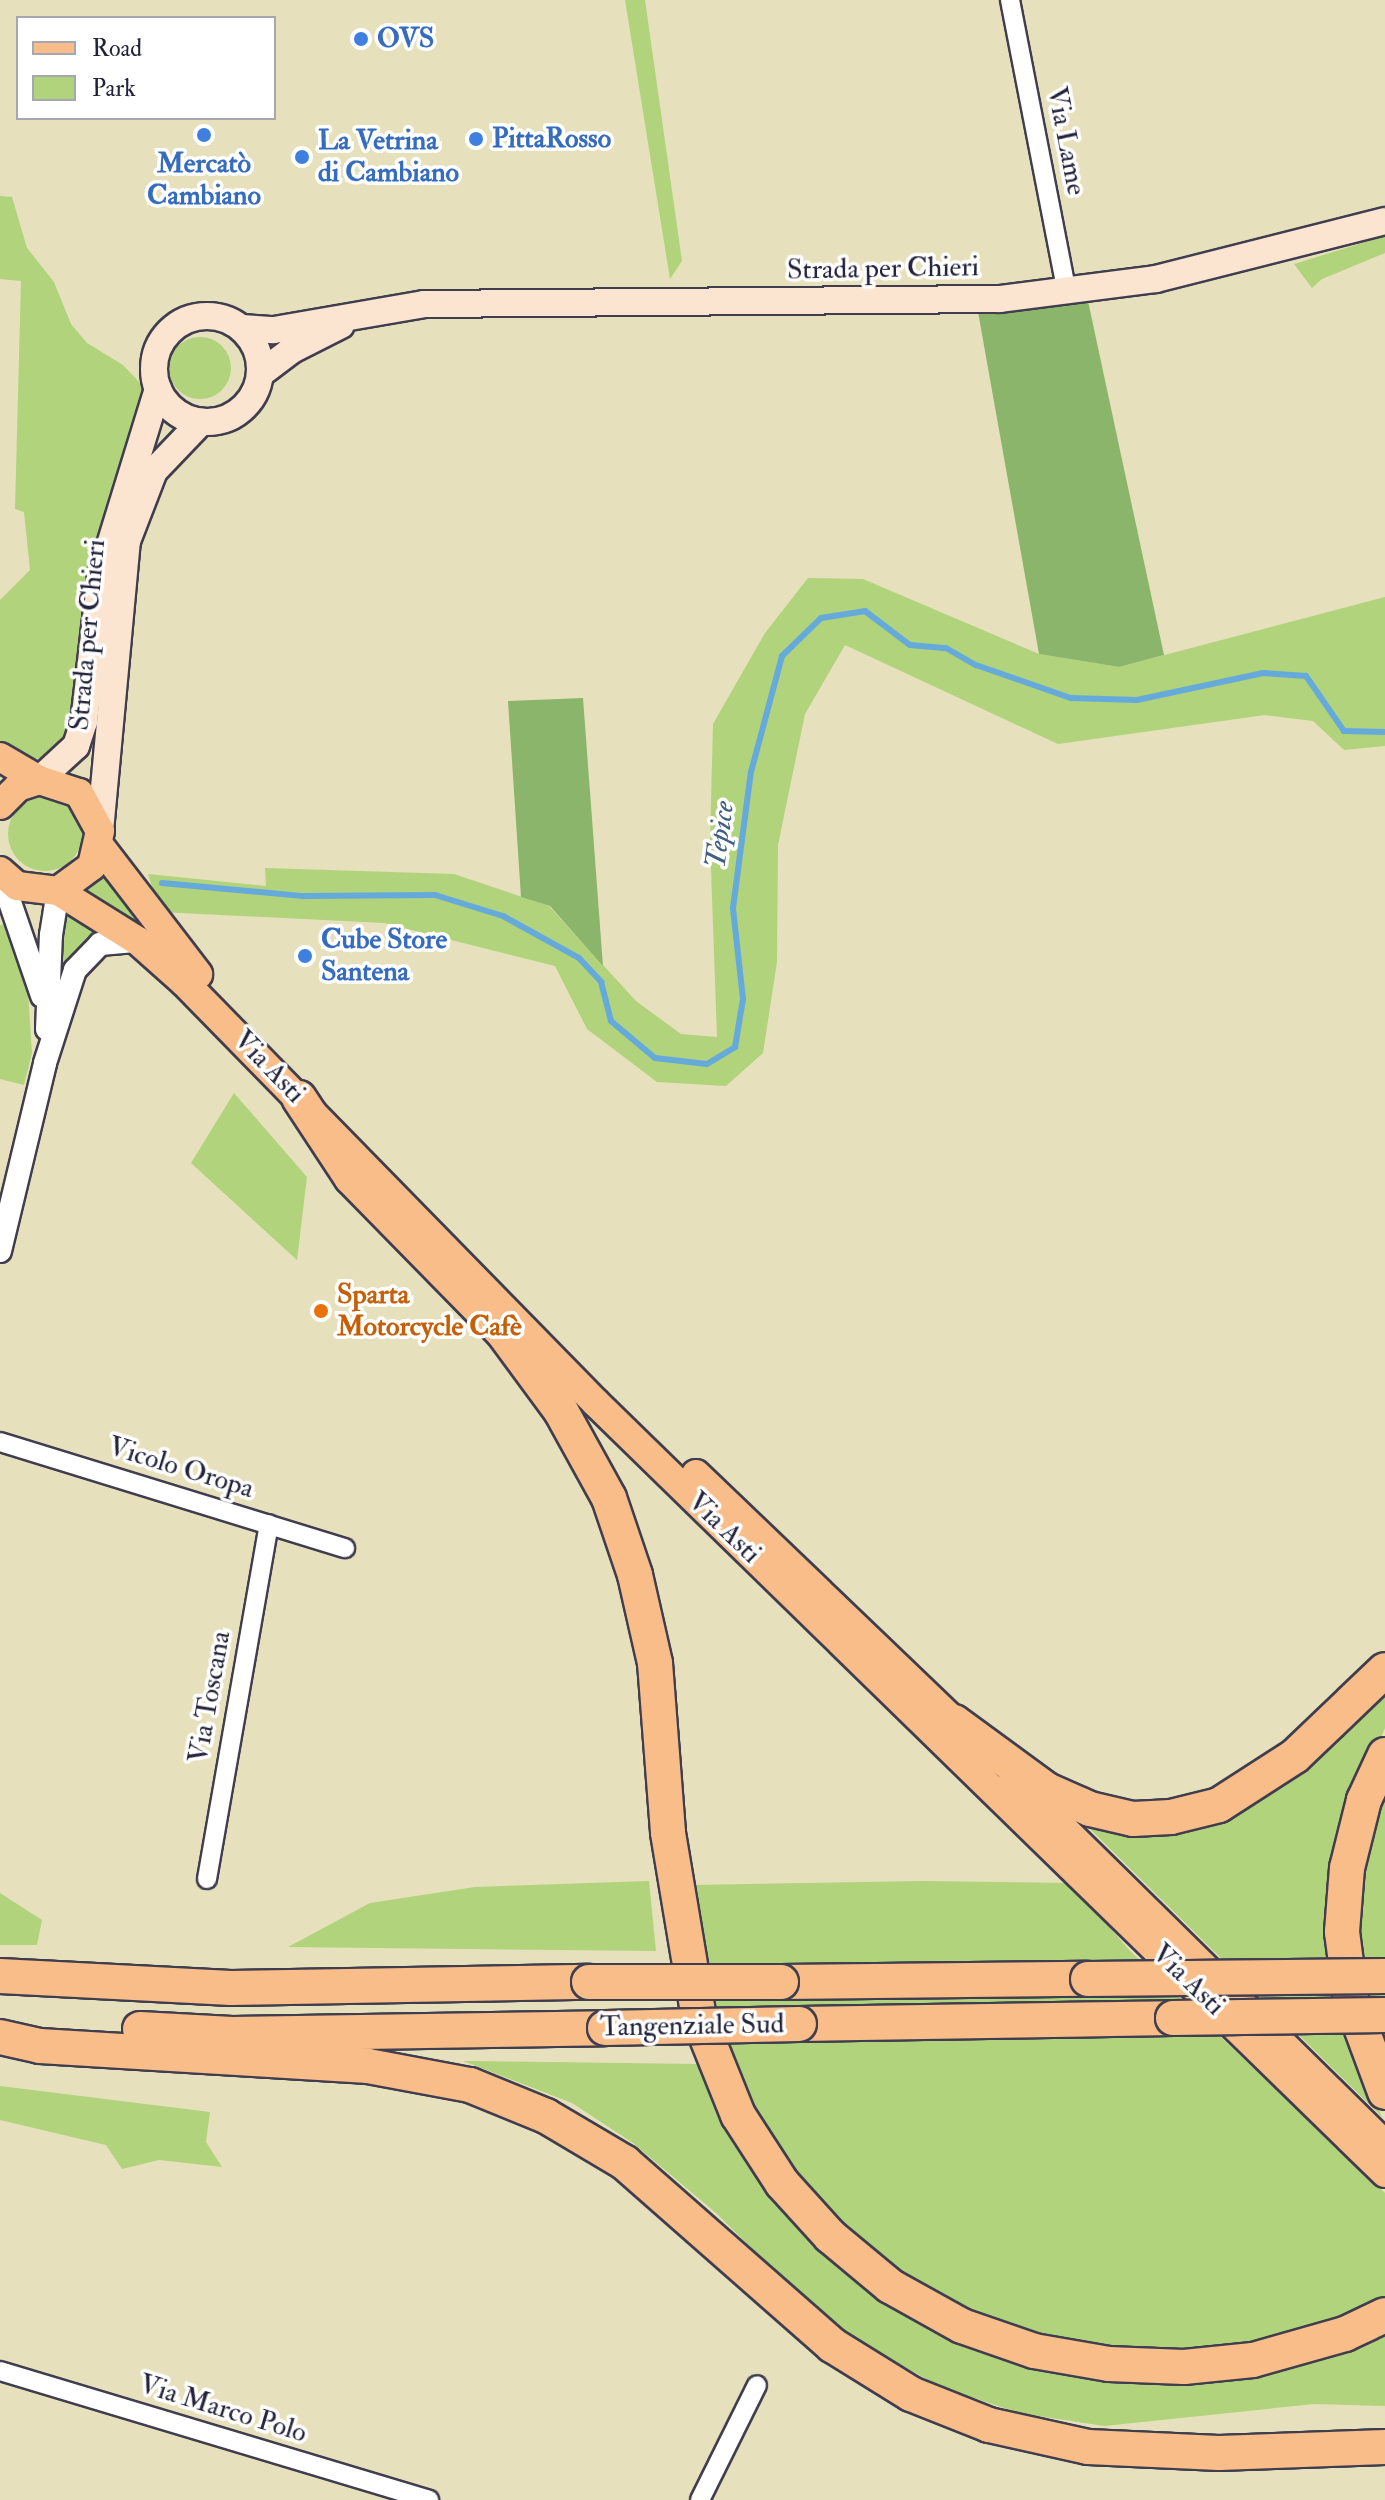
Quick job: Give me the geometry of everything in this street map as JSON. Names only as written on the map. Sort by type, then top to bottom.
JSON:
[{"type":"highway","points":[[299,1098],[351,1177],[502,1331],[561,1411],[609,1498],[635,1575],[655,1663],[668,1833],[699,2018],[738,2115],[791,2193],[830,2236],[890,2286],[962,2326],[1034,2351],[1109,2364],[1184,2367],[1253,2360],[1345,2334],[1385,2315]]},
{"type":"highway","points":[[954,1722],[1047,1790],[1090,1809],[1133,1819],[1171,1817],[1219,1805],[1295,1756],[1385,1670]]},
{"type":"highway","points":[[1385,1755],[1364,1800],[1347,1868],[1342,1932],[1351,2000],[1385,2092]]},
{"type":"highway","name":"Tangenziale Sud","points":[[0,1976],[231,1988],[1385,1976]]},
{"type":"highway","name":"Tangenziale Sud","points":[[0,2022],[232,2034],[1385,2015]]},
{"type":"highway","points":[[0,2037],[40,2046],[368,2066],[470,2085],[546,2116],[625,2163],[832,2345],[911,2394],[989,2425],[1088,2447],[1219,2453],[1385,2447]]},
{"type":"main road","name":"Strada per Chieri","points":[[242,328],[274,330],[374,311],[480,303],[915,302],[1067,292],[1232,263],[1385,221]]},
{"type":"main road","name":"Strada per Chieri","points":[[260,374],[290,351],[374,311]]},
{"type":"main road","points":[[215,316],[242,328],[257,349],[260,374],[256,390],[234,415],[201,422],[175,411],[158,389],[157,351],[173,328],[186,320],[215,316]]},
{"type":"main road","name":"Strada per Chieri","points":[[39,780],[76,746],[84,722],[101,574],[158,389]]},
{"type":"main road","name":"Strada per Chieri","points":[[100,838],[127,541],[154,471],[201,422]]},
{"type":"main road","name":"Via Asti","points":[[0,757],[39,780],[79,793],[100,838],[191,968],[607,1389],[954,1722],[1385,2145]]},
{"type":"main road","points":[[0,805],[18,787],[39,780]]},
{"type":"main road","points":[[0,872],[17,886],[58,891],[92,866],[100,838]]},
{"type":"main road","name":"Via Asti","points":[[58,891],[138,941],[299,1098],[595,1402],[1385,2173]]},
{"type":"street","name":"Via Lame","points":[[1010,0],[1067,292]]},
{"type":"street","points":[[0,872],[47,1013]]},
{"type":"street","points":[[45,1063],[58,891]]},
{"type":"street","points":[[0,1251],[45,1063],[81,958],[100,944],[138,941]]},
{"type":"street","name":"Vicolo Oropa","points":[[0,1442],[345,1548]]},
{"type":"street","name":"Via Toscana","points":[[207,1879],[269,1524]]},
{"type":"street","name":"Via Marco Polo","points":[[0,2371],[429,2500]]},
{"type":"street","points":[[700,2500],[757,2385]]},
{"type":"green space","points":[[625,0],[645,0],[682,261],[670,279]]},
{"type":"green space","points":[[0,196],[12,197],[27,248],[54,282],[71,324],[87,343],[123,365],[141,384],[141,406],[90,569],[73,712],[65,745],[45,759],[27,758],[0,742],[0,600],[30,570],[24,512],[15,509],[21,281],[0,279]]},
{"type":"green space","points":[[1385,236],[1385,253],[1322,279],[1312,288],[1294,264]]},
{"type":"green space","points":[[1088,301],[1164,655],[1119,667],[1039,654],[978,312]]},
{"type":"green space","points":[[200,337],[212,339],[222,346],[229,356],[229,380],[222,390],[212,397],[200,399],[188,397],[178,390],[171,380],[169,368],[171,356],[178,346],[188,339]]},
{"type":"green space","points":[[808,578],[863,579],[1039,654],[1119,667],[1385,597],[1385,746],[1344,750],[1313,721],[1265,715],[1058,744],[845,645],[805,714],[778,845],[777,962],[763,1053],[726,1086],[657,1082],[587,1029],[555,966],[384,923],[160,912],[148,874],[266,886],[265,868],[454,874],[549,906],[636,1001],[681,1034],[717,1037],[710,840],[713,724],[765,633]]},
{"type":"green space","points":[[583,698],[603,966],[550,906],[521,897],[508,701]]},
{"type":"green space","points":[[45,797],[59,800],[71,808],[79,820],[82,834],[79,848],[71,860],[59,868],[45,871],[31,868],[19,860],[11,848],[8,834],[11,820],[19,808],[31,800]]},
{"type":"green space","points":[[100,868],[153,935],[81,891]]},
{"type":"green space","points":[[64,908],[106,934],[81,946],[63,965],[59,952]]},
{"type":"green space","points":[[6,924],[28,992],[32,1053],[24,1085],[0,1079],[0,925]]},
{"type":"green space","points":[[234,1093],[307,1177],[297,1260],[191,1163]]},
{"type":"green space","points":[[1385,1687],[1385,1728],[1351,1810],[1335,1883],[1372,2093],[1382,2117],[1090,1829],[1145,1836],[1219,1824],[1278,1787]]},
{"type":"green space","points":[[1385,1798],[1385,2054],[1358,1943],[1369,1835]]},
{"type":"green space","points":[[649,1881],[656,1951],[288,1947],[370,1903],[475,1887]]},
{"type":"green space","points":[[923,1881],[1072,1883],[1129,1950],[1385,2193],[1385,2303],[1286,2341],[1180,2357],[1039,2340],[970,2316],[904,2278],[848,2234],[793,2174],[752,2113],[727,2060],[698,1947],[694,1885]]},
{"type":"green space","points":[[0,1893],[42,1920],[37,1945],[0,1945]]},
{"type":"green space","points":[[463,2061],[698,2064],[753,2166],[987,2345],[1279,2365],[1385,2334],[1385,2406],[1314,2404],[1104,2426],[1019,2413],[939,2386],[862,2343],[795,2291],[716,2213],[633,2143],[572,2103]]},
{"type":"green space","points":[[0,2086],[210,2112],[206,2142],[222,2167],[159,2160],[122,2169],[106,2145],[0,2120]]},
{"type":"waterway","name":"Tepice","points":[[162,883],[303,896],[435,895],[503,916],[579,958],[601,982],[611,1021],[655,1058],[707,1064],[735,1047],[743,999],[733,908],[751,772],[782,656],[821,618],[865,611],[910,645],[946,648],[976,665],[1071,698],[1137,700],[1263,673],[1306,676],[1344,731],[1385,732]]},
{"type":"place","name":"OVS","points":[[361,39]]},
{"type":"place","name":"Mercatò Cambiano","points":[[204,135]]},
{"type":"place","name":"PittaRosso","points":[[476,139]]},
{"type":"place","name":"La Vetrina di Cambiano","points":[[302,157]]},
{"type":"place","name":"Cube Store Santena","points":[[305,956]]},
{"type":"place","name":"Sparta Motorcycle Cafè","points":[[321,1311]]}]
